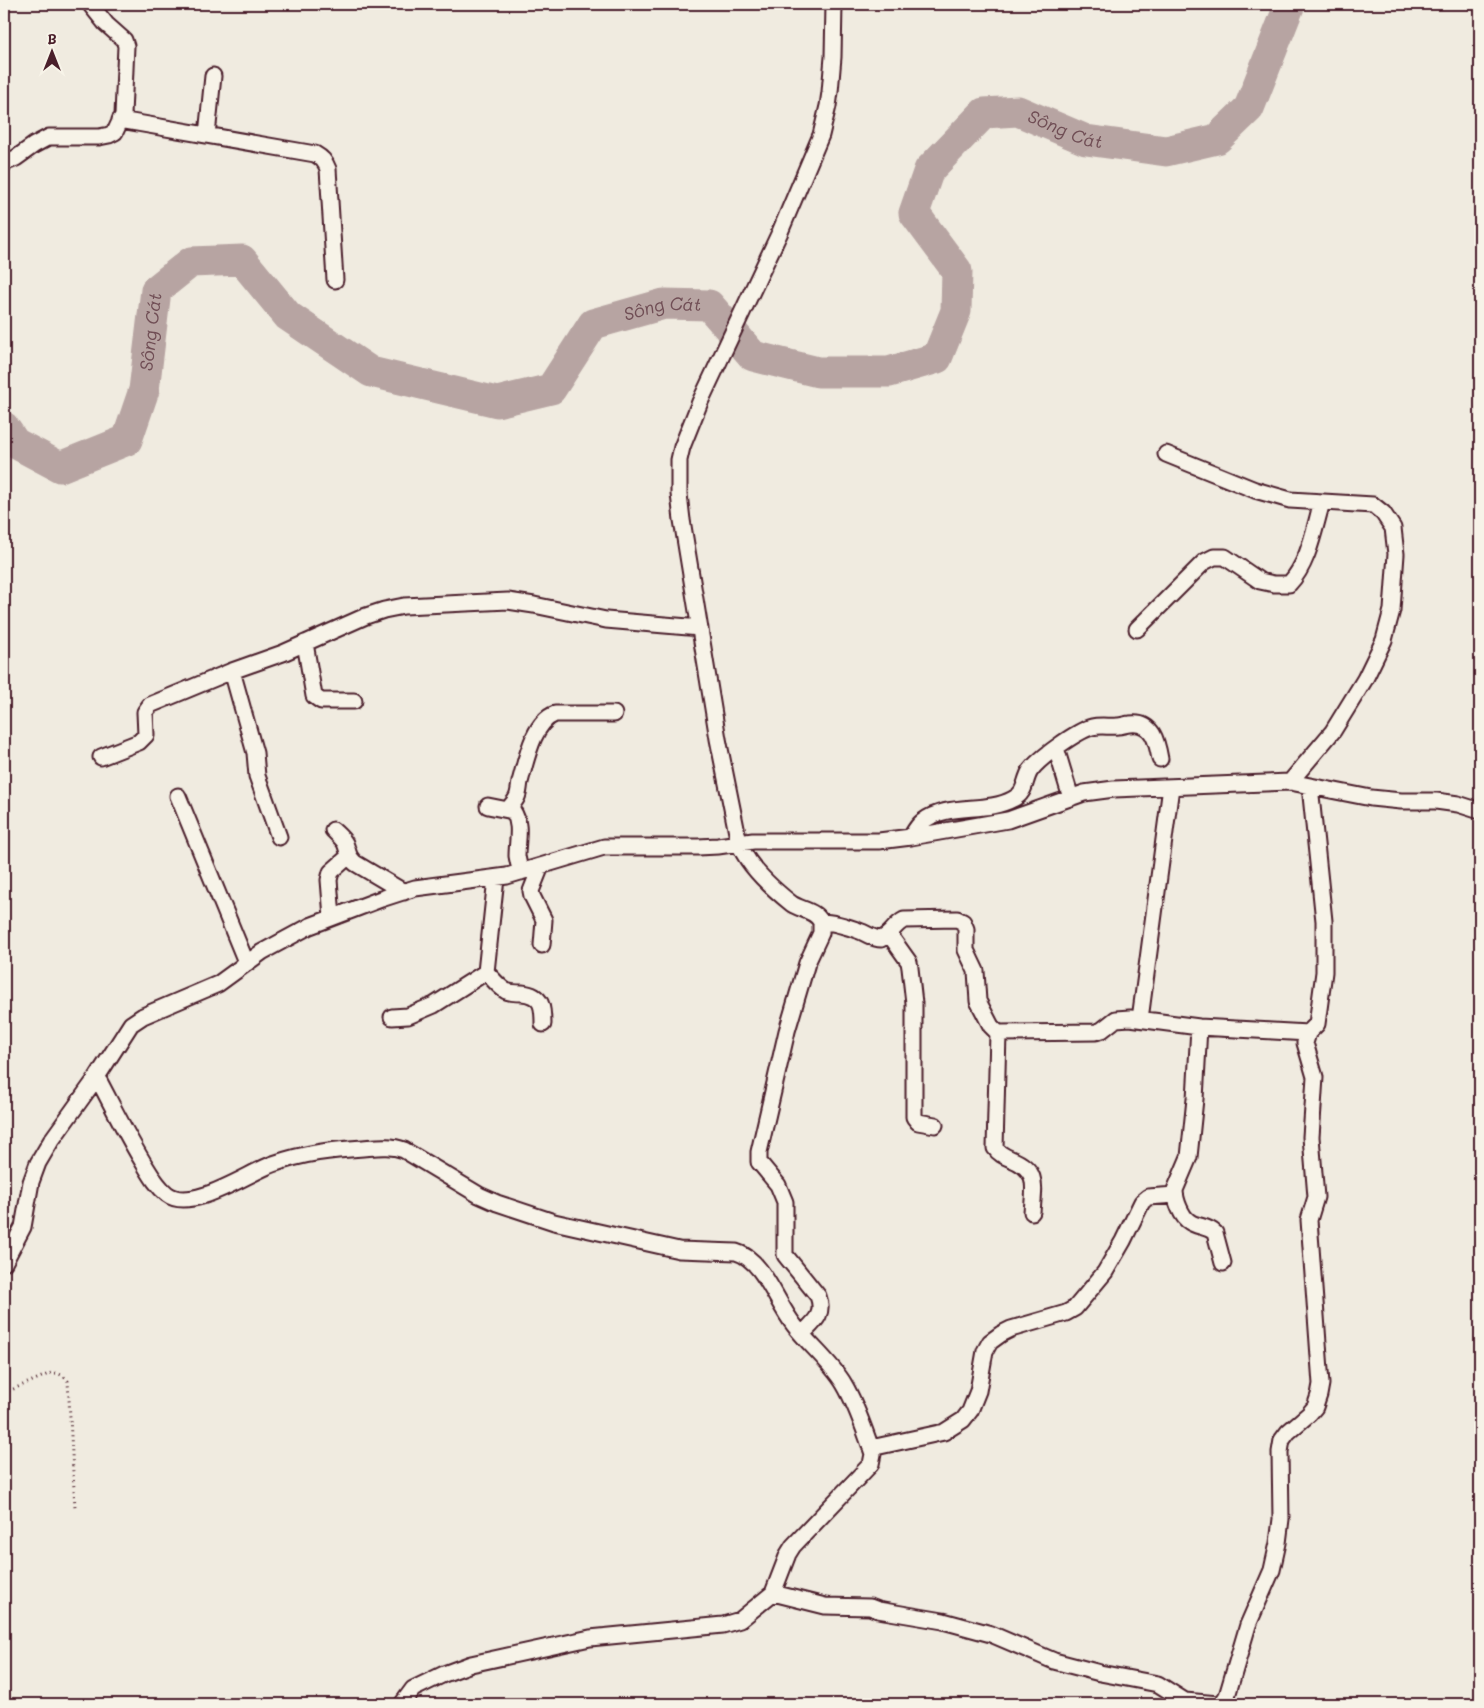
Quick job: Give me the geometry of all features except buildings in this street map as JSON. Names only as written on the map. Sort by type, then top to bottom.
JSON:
[{"type":"street","points":[[4,163],[16,158],[34,144],[49,138],[99,137],[114,132],[123,115],[126,46],[124,40],[106,24],[90,4]]},
{"type":"street","points":[[834,4],[833,57],[828,106],[821,135],[780,232],[700,402],[682,447],[679,476],[682,520],[718,739],[739,843],[746,858],[768,882],[792,904],[815,915],[822,922],[832,922],[860,931],[875,939],[884,939],[899,922],[904,920],[957,919],[963,922],[966,929],[966,950],[976,971],[978,1001],[991,1026],[998,1033],[1096,1032],[1119,1018],[1199,1027],[1308,1033]]},
{"type":"street","points":[[207,135],[213,76]]},
{"type":"street","points":[[120,120],[315,154],[326,162],[328,168],[335,280]]},
{"type":"street","points":[[1166,454],[1255,490],[1290,500],[1373,505],[1383,513],[1393,528],[1396,554],[1392,610],[1384,640],[1365,679],[1333,731],[1290,782]]},
{"type":"street","points":[[1138,629],[1204,562],[1214,557],[1225,557],[1260,580],[1274,584],[1289,584],[1297,576],[1308,552],[1322,502]]},
{"type":"street","points":[[101,757],[138,742],[146,735],[145,712],[150,705],[305,643],[366,616],[393,608],[508,601],[534,604],[606,620],[700,628]]},
{"type":"street","points":[[305,643],[314,696],[322,701],[354,701]]},
{"type":"street","points":[[232,671],[255,753],[257,776],[279,837]]},
{"type":"street","points":[[508,810],[517,797],[527,754],[539,728],[549,716],[555,714],[614,714]]},
{"type":"street","points":[[911,837],[920,823],[926,818],[945,812],[995,805],[1014,799],[1022,793],[1029,773],[1033,768],[1056,748],[1093,727],[1118,726],[1131,723],[1146,728],[1154,734],[1160,759]]},
{"type":"street","points":[[1056,748],[1071,798]]},
{"type":"street","points":[[4,1263],[23,1227],[32,1182],[38,1164],[131,1024],[143,1016],[218,984],[246,962],[310,926],[404,892],[426,886],[496,878],[604,847],[698,847],[765,840],[879,840],[911,837],[1008,820],[1084,793],[1098,791],[1290,782],[1371,798],[1458,804],[1480,812]]},
{"type":"street","points":[[773,1593],[825,1606],[870,1607],[943,1621],[991,1634],[1054,1661],[1100,1673],[1158,1684],[1185,1701],[1218,1704],[1223,1702],[1227,1696],[1248,1625],[1272,1570],[1278,1543],[1281,1519],[1280,1452],[1282,1440],[1309,1414],[1319,1395],[1321,1384],[1309,1220],[1316,1197],[1311,1137],[1314,1076],[1305,1043],[1308,1033],[1317,1024],[1324,972],[1324,921],[1310,786]]},
{"type":"street","points":[[1140,1019],[1171,787]]},
{"type":"street","points":[[178,796],[246,962]]},
{"type":"street","points":[[488,806],[513,811],[518,824],[517,856],[520,872]]},
{"type":"street","points":[[333,830],[346,844],[349,856],[360,867],[404,892]]},
{"type":"street","points":[[332,917],[329,880],[331,872],[349,856]]},
{"type":"street","points":[[541,866],[531,891],[544,920],[542,945]]},
{"type":"street","points":[[486,972],[496,878]]},
{"type":"street","points":[[802,1334],[817,1319],[820,1301],[785,1254],[785,1202],[778,1185],[759,1162],[759,1152],[787,1031],[807,963],[821,933],[822,922]]},
{"type":"street","points":[[890,934],[909,962],[910,968],[914,1003],[914,1117],[918,1122],[935,1124]]},
{"type":"street","points":[[392,1017],[408,1016],[434,1005],[486,972]]},
{"type":"street","points":[[486,972],[506,991],[527,994],[540,1001],[543,1008],[543,1024]]},
{"type":"street","points":[[1199,1027],[1195,1099],[1189,1157],[1174,1190],[1174,1195],[1189,1222],[1212,1230],[1215,1234],[1222,1263]]},
{"type":"street","points":[[998,1033],[995,1148],[1001,1154],[1019,1162],[1031,1173],[1034,1185],[1032,1212]]},
{"type":"street","points":[[98,1076],[130,1142],[159,1187],[172,1198],[198,1197],[227,1186],[272,1164],[309,1153],[325,1150],[396,1147],[479,1195],[496,1203],[554,1222],[679,1250],[741,1253],[756,1264],[794,1325],[843,1381],[853,1399],[873,1454],[871,1464],[793,1546],[773,1593],[750,1613],[734,1623],[590,1638],[471,1664],[424,1683],[414,1689],[402,1704]]},
{"type":"street","points":[[871,1448],[944,1432],[963,1420],[970,1411],[978,1391],[985,1352],[990,1342],[1011,1329],[1066,1313],[1075,1308],[1105,1272],[1142,1202],[1148,1198],[1174,1195]]},
{"type":"path","points":[[4,1393],[52,1373],[58,1373],[68,1381],[75,1508]]},
{"type":"waterway","name":"Sông Cát","points":[[4,427],[15,443],[60,467],[127,440],[144,390],[156,290],[191,262],[242,260],[288,316],[371,372],[497,402],[551,389],[593,324],[664,304],[709,305],[753,356],[818,372],[889,372],[937,358],[956,311],[957,271],[914,213],[929,170],[984,113],[1018,111],[1086,140],[1166,151],[1217,139],[1249,108],[1290,4]]}]
